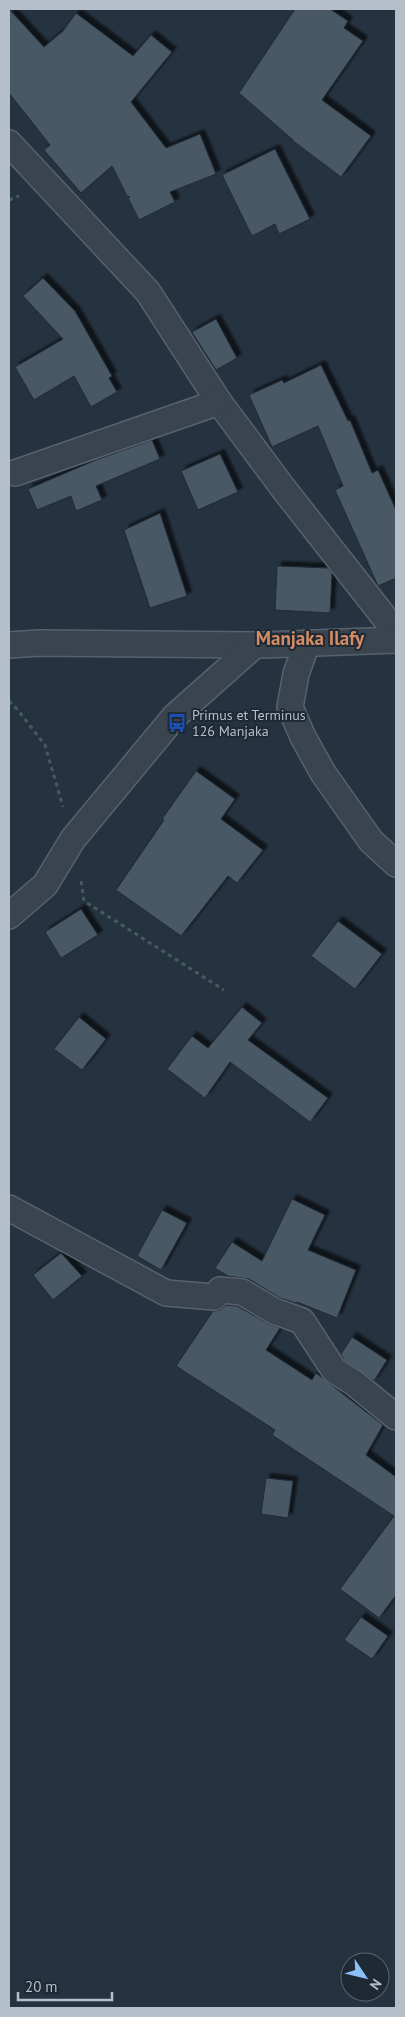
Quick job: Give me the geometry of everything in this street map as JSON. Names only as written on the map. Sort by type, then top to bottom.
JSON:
[{"type":"street","points":[[9,143],[148,292],[219,402],[283,488],[396,632]]},
{"type":"street","points":[[15,473],[219,402]]},
{"type":"street","points":[[9,645],[39,643],[255,645],[396,640]]},
{"type":"street","points":[[307,643],[296,674],[290,707],[303,737],[323,772],[370,841],[396,864]]},
{"type":"street","points":[[9,916],[45,885],[73,839],[175,716],[255,645]]},
{"type":"street","points":[[9,1208],[166,1293],[214,1297],[220,1290],[242,1292],[274,1310],[302,1321],[334,1370],[354,1382],[396,1417]]},
{"type":"path","points":[[9,701],[45,745],[73,839],[84,901],[224,990]]},
{"type":"building","points":[[9,9],[44,47],[63,31],[76,13],[133,56],[151,35],[172,52],[131,102],[166,148],[200,134],[216,174],[170,192],[175,202],[139,220],[128,198],[130,197],[127,196],[112,166],[81,193],[44,150],[50,145],[9,93]]},
{"type":"building","points":[[295,9],[330,9],[348,21],[344,28],[363,41],[322,100],[371,136],[341,177],[292,140],[239,93]]},
{"type":"building","points":[[275,149],[310,219],[279,234],[275,224],[252,236],[222,175]]},
{"type":"building","points":[[43,278],[75,311],[112,376],[109,378],[117,392],[91,407],[74,376],[34,400],[15,367],[63,339],[23,296]]},
{"type":"building","points":[[216,319],[237,358],[216,370],[192,332]]},
{"type":"building","points":[[321,365],[348,421],[350,420],[372,473],[378,470],[396,510],[396,578],[378,586],[335,490],[343,486],[318,426],[272,447],[249,395],[282,380],[284,383]]},
{"type":"building","points":[[152,440],[160,459],[96,486],[102,500],[76,511],[71,496],[37,510],[28,489],[96,460]]},
{"type":"building","points":[[220,454],[238,492],[198,510],[181,471]]},
{"type":"building","points":[[160,513],[187,596],[150,608],[124,530]]},
{"type":"building","points":[[277,566],[328,568],[332,573],[330,613],[275,610]]},
{"type":"building","points":[[196,771],[235,799],[221,819],[263,850],[237,883],[228,876],[181,936],[116,890]]},
{"type":"building","points":[[81,909],[98,935],[61,958],[45,932]]},
{"type":"building","points":[[338,921],[382,954],[355,989],[311,956]]},
{"type":"building","points":[[242,1007],[262,1023],[248,1040],[328,1098],[310,1122],[230,1062],[205,1098],[167,1069],[192,1036],[208,1048]]},
{"type":"building","points":[[79,1017],[106,1039],[82,1070],[54,1049]]},
{"type":"building","points":[[292,1199],[325,1215],[308,1250],[356,1270],[337,1318],[297,1302],[280,1298],[249,1279],[228,1276],[215,1268],[232,1242],[262,1261]]},
{"type":"building","points":[[162,1210],[187,1223],[161,1270],[137,1256]]},
{"type":"building","points":[[61,1253],[82,1276],[53,1300],[33,1275]]},
{"type":"building","points":[[226,1305],[237,1306],[280,1328],[266,1350],[312,1380],[316,1373],[383,1425],[366,1455],[396,1477],[396,1595],[379,1618],[340,1589],[394,1516],[272,1435],[275,1430],[176,1366],[213,1311],[220,1310]]},
{"type":"building","points":[[352,1337],[387,1360],[374,1381],[344,1360],[341,1354]]},
{"type":"building","points":[[266,1478],[293,1481],[288,1518],[261,1514]]},
{"type":"building","points":[[361,1617],[388,1636],[372,1659],[344,1640]]},
{"type":"place","name":"Primus et Terminus 126 Manjaka","points":[[177,723]]},
{"type":"district","name":"Manjaka Ilafy","points":[[310,638]]}]
